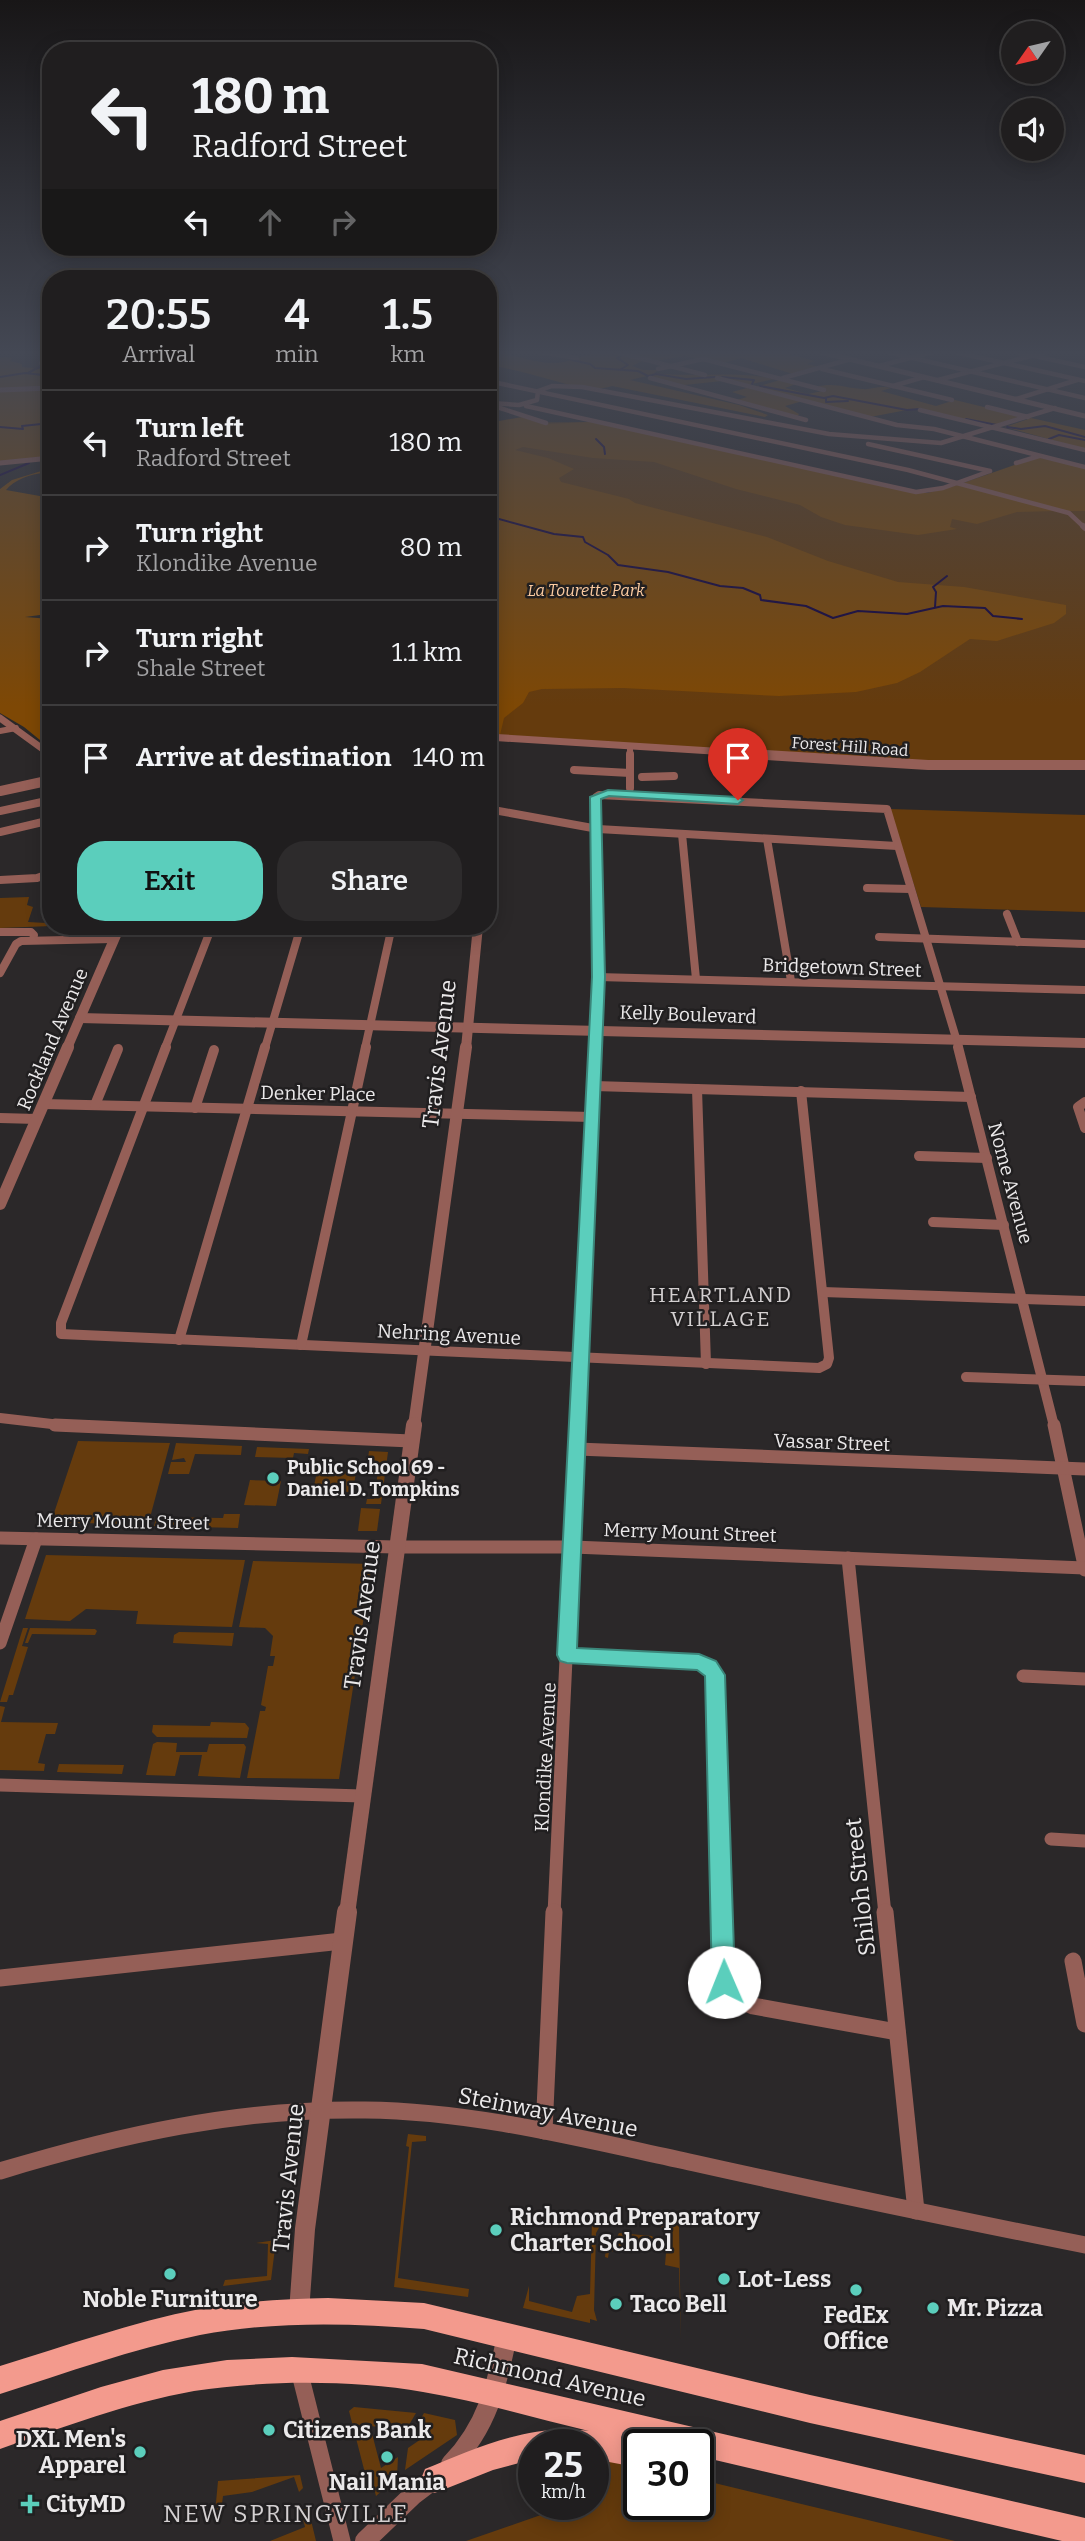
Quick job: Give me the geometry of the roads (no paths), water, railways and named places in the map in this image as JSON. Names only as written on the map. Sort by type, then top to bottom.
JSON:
[{"type":"main road","name":"Richmond Avenue","points":[[0,2380],[155,2333],[231,2317],[364,2310],[424,2316],[810,2409],[1085,2469]]},
{"type":"main road","name":"Richmond Avenue","points":[[0,2435],[162,2384],[299,2370],[356,2371],[422,2378],[645,2429]]},
{"type":"main road","name":"Richmond Avenue","points":[[714,2445],[1085,2532]]},
{"type":"main road","points":[[435,2479],[518,2446]]},
{"type":"street","points":[[821,470],[926,492],[990,471],[984,470]]},
{"type":"street","points":[[895,470],[958,483],[1069,513],[1085,528]]},
{"type":"street","points":[[0,718],[42,748]]},
{"type":"street","points":[[0,731],[16,728]]},
{"type":"street","name":"Forest Hill Road","points":[[497,738],[928,765],[1085,765]]},
{"type":"street","points":[[629,746],[631,788]]},
{"type":"street","points":[[658,776],[659,796],[738,800],[728,752]]},
{"type":"street","points":[[574,770],[630,773]]},
{"type":"street","points":[[642,777],[674,776]]},
{"type":"street","points":[[0,791],[42,782]]},
{"type":"street","name":"Klondike Avenue","points":[[544,2131],[594,1086],[598,977],[596,797],[608,793],[659,796]]},
{"type":"street","name":"Nome Avenue","points":[[738,800],[887,809],[956,1039],[1044,1379],[1085,1569]]},
{"type":"street","points":[[0,811],[42,802]]},
{"type":"street","points":[[497,811],[598,829],[898,846]]},
{"type":"street","points":[[0,832],[42,823]]},
{"type":"street","points":[[682,834],[696,979]]},
{"type":"street","points":[[767,839],[791,981]]},
{"type":"street","points":[[0,880],[42,877]]},
{"type":"street","points":[[867,888],[910,889]]},
{"type":"street","points":[[1007,914],[1018,942]]},
{"type":"street","points":[[0,932],[31,932],[33,940]]},
{"type":"street","name":"Rockland Avenue","points":[[0,1204],[5,1180],[37,1119],[115,935]]},
{"type":"street","points":[[143,1106],[208,935]]},
{"type":"street","points":[[179,1340],[298,935]]},
{"type":"street","points":[[301,1345],[390,935]]},
{"type":"street","name":"Travis Avenue","points":[[299,2312],[305,2230],[320,2109],[469,1027],[477,935]]},
{"type":"street","points":[[879,937],[1085,944]]},
{"type":"street","points":[[0,973],[16,944],[33,940],[113,939]]},
{"type":"street","name":"Bridgetown Street","points":[[598,977],[1085,990]]},
{"type":"street","name":"Kelly Boulevard","points":[[80,1018],[1085,1043]]},
{"type":"street","points":[[95,1105],[118,1049]]},
{"type":"street","points":[[195,1108],[214,1050]]},
{"type":"street","points":[[594,1086],[971,1097]]},
{"type":"street","points":[[697,1088],[706,1364]]},
{"type":"street","points":[[801,1091],[823,1292],[1085,1301]]},
{"type":"street","points":[[1083,1103],[1078,1107],[1085,1128]]},
{"type":"street","name":"Denker Place","points":[[43,1104],[592,1116]]},
{"type":"street","name":"Nehring Avenue","points":[[143,1106],[61,1323],[59,1331],[68,1336],[808,1369],[827,1364],[829,1358],[823,1292]]},
{"type":"street","points":[[0,1118],[37,1119]]},
{"type":"street","points":[[919,1156],[987,1158]]},
{"type":"street","points":[[933,1223],[1004,1225]]},
{"type":"street","points":[[966,1377],[1085,1381]]},
{"type":"street","points":[[0,1418],[82,1428],[411,1441]]},
{"type":"street","name":"Vassar Street","points":[[577,1449],[1085,1469]]},
{"type":"street","name":"Merry Mount Street","points":[[0,1538],[396,1547],[573,1546],[1085,1569]]},
{"type":"street","points":[[0,1643],[36,1539]]},
{"type":"street","name":"Shiloh Street","points":[[848,1558],[916,2211]]},
{"type":"street","points":[[567,1655],[699,1662],[709,1666],[715,1675],[724,1982],[730,1993],[738,2001],[753,2006],[897,2032]]},
{"type":"street","points":[[1023,1676],[1085,1679]]},
{"type":"street","points":[[0,1785],[362,1796]]},
{"type":"street","points":[[1051,1839],[1085,1841]]},
{"type":"street","points":[[0,1978],[342,1941]]},
{"type":"street","points":[[1073,1961],[1082,1992],[1085,2024]]},
{"type":"street","name":"Steinway Avenue","points":[[0,2171],[115,2138],[173,2126],[320,2109],[435,2114],[544,2131],[1085,2245]]},
{"type":"street","points":[[365,2541],[474,2440],[489,2414],[507,2336]]},
{"type":"street","points":[[299,2370],[342,2541]]},
{"type":"waterway","points":[[0,475],[13,470]]},
{"type":"waterway","points":[[497,518],[554,534],[583,537],[585,542],[608,555],[618,565],[668,572],[720,586],[743,588],[760,595],[761,600],[806,606],[833,618],[858,611],[907,614],[943,606],[985,608],[993,616],[1022,619]]},
{"type":"waterway","points":[[935,607],[936,592],[933,587],[947,576]]},
{"type":"place","name":"Public School 69 - Daniel D. Tompkins","points":[[273,1478]]},
{"type":"place","name":"Richmond Preparatory Charter School","points":[[496,2230]]},
{"type":"place","name":"Noble Furniture","points":[[170,2274]]},
{"type":"place","name":"Lot-Less","points":[[724,2279]]},
{"type":"place","name":"FedEx Office","points":[[856,2290]]},
{"type":"place","name":"Taco Bell","points":[[616,2304]]},
{"type":"place","name":"Mr. Pizza","points":[[933,2308]]},
{"type":"place","name":"Citizens Bank","points":[[269,2430]]},
{"type":"place","name":"DXL Men's Apparel","points":[[140,2452]]},
{"type":"place","name":"Nail Mania","points":[[387,2457]]},
{"type":"place","name":"CityMD","points":[[30,2504]]},
{"type":"district","name":"HEARTLAND VILLAGE","points":[[721,1307]]},
{"type":"district","name":"NEW SPRINGVILLE","points":[[286,2514]]},
{"type":"park label","name":"La Tourette Park","points":[[586,590]]}]
